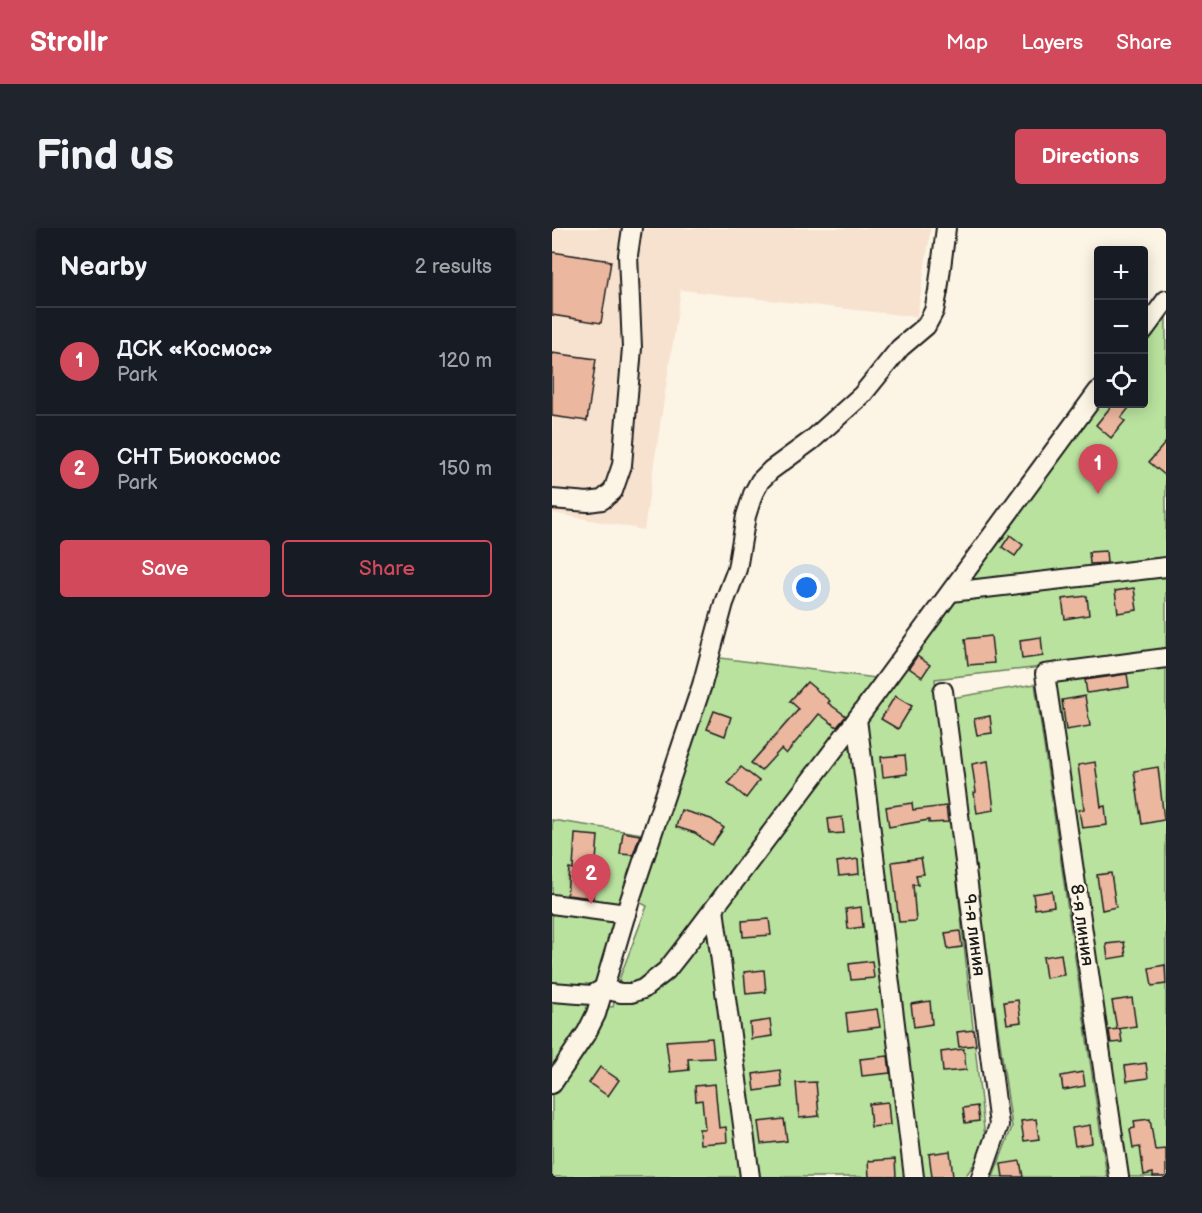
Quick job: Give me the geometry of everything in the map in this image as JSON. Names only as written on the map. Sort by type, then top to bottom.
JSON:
[{"type":"street","points":[[552,499],[588,502],[602,500],[613,491],[622,465],[632,348],[628,255],[632,228]]},
{"type":"street","points":[[552,1084],[587,1032],[596,1014],[626,914],[702,685],[724,603],[737,569],[746,516],[753,494],[760,481],[771,470],[812,440],[862,395],[900,348],[926,326],[934,311],[946,228]]},
{"type":"street","points":[[1148,323],[1166,300]]},
{"type":"street","points":[[552,992],[592,996],[603,989],[631,993],[643,989],[666,971],[857,719],[1094,396]]},
{"type":"street","points":[[951,592],[1166,567]]},
{"type":"street","name":"8-я линия","points":[[1119,1177],[1044,674],[1166,658]]},
{"type":"street","name":"9-я линия","points":[[943,691],[999,1125],[981,1177]]},
{"type":"street","points":[[857,719],[914,1177]]},
{"type":"street","points":[[552,904],[626,914]]},
{"type":"street","points":[[714,909],[750,1177]]},
{"type":"shaded area","points":[[552,228],[931,228],[917,317],[681,290],[644,530],[552,513]]},
{"type":"green space","points":[[1166,309],[1166,653],[935,679],[986,1147],[965,1177],[552,1177],[552,999],[613,1007],[620,977],[647,906],[639,902],[713,657],[876,678],[1095,408],[1148,408],[1148,334]]},
{"type":"green space","points":[[1166,666],[1166,1177],[1128,1177],[1053,688],[1060,679]]},
{"type":"green space","points":[[1035,684],[1107,1177],[993,1177],[1012,1127],[951,698]]},
{"type":"green space","points":[[552,820],[650,835],[610,973],[583,989],[552,983]]},
{"type":"building","points":[[552,252],[611,261],[601,323],[552,315]]},
{"type":"building","points":[[552,353],[596,359],[587,421],[552,416]]},
{"type":"building","points":[[1110,408],[1129,408],[1121,418],[1125,421],[1111,438],[1096,425]]},
{"type":"building","points":[[1166,442],[1166,476],[1149,462]]},
{"type":"building","points":[[1010,535],[1023,545],[1015,556],[1002,547]]},
{"type":"building","points":[[1106,551],[1107,563],[1090,564],[1089,552]]},
{"type":"building","points":[[1134,588],[1137,610],[1118,613],[1115,591]]},
{"type":"building","points":[[1087,596],[1089,615],[1065,619],[1062,599]]},
{"type":"building","points":[[991,636],[994,663],[968,665],[965,639]]},
{"type":"building","points":[[1041,637],[1043,656],[1022,659],[1020,640]]},
{"type":"building","points":[[917,656],[930,665],[922,677],[909,668]]},
{"type":"building","points":[[1127,674],[1129,687],[1087,693],[1085,680]]},
{"type":"building","points":[[807,682],[830,701],[828,703],[846,716],[837,727],[819,714],[786,754],[781,749],[761,771],[751,763],[799,709],[790,701]]},
{"type":"building","points":[[895,696],[912,706],[898,729],[881,719]]},
{"type":"building","points":[[1085,696],[1090,726],[1066,730],[1062,700]]},
{"type":"building","points":[[714,711],[731,717],[725,736],[707,729]]},
{"type":"building","points":[[990,716],[992,733],[977,735],[974,719]]},
{"type":"building","points":[[905,755],[907,774],[883,777],[881,757]]},
{"type":"building","points":[[988,761],[994,810],[977,813],[972,764]]},
{"type":"building","points":[[1095,762],[1101,807],[1105,806],[1107,825],[1082,828],[1079,810],[1084,809],[1078,765]]},
{"type":"building","points":[[741,767],[759,781],[746,798],[728,783]]},
{"type":"building","points":[[1158,767],[1164,820],[1142,824],[1134,771]]},
{"type":"building","points":[[912,803],[913,810],[946,806],[948,822],[929,823],[929,820],[889,827],[886,807]]},
{"type":"building","points":[[681,810],[711,819],[724,828],[712,845],[695,833],[676,827]]},
{"type":"building","points":[[842,817],[844,833],[830,834],[828,819]]},
{"type":"building","points":[[623,832],[640,835],[633,855],[620,854]]},
{"type":"building","points":[[575,834],[598,836],[593,898],[567,895],[569,868],[573,869]]},
{"type":"building","points":[[921,858],[924,874],[916,875],[918,885],[913,885],[916,921],[899,922],[892,862]]},
{"type":"building","points":[[858,859],[859,874],[839,876],[837,862]]},
{"type":"building","points":[[1111,873],[1116,907],[1102,910],[1097,875]]},
{"type":"building","points":[[1052,891],[1054,906],[1035,909],[1033,894]]},
{"type":"building","points":[[861,907],[863,927],[848,929],[846,909]]},
{"type":"building","points":[[769,919],[771,935],[743,937],[742,921]]},
{"type":"building","points":[[960,931],[962,947],[948,949],[945,933]]},
{"type":"building","points":[[1124,942],[1126,956],[1108,959],[1106,944]]},
{"type":"building","points":[[1061,954],[1064,975],[1046,978],[1043,957]]},
{"type":"building","points":[[872,961],[874,978],[851,980],[849,964]]},
{"type":"building","points":[[1165,965],[1166,984],[1152,986],[1149,968]]},
{"type":"building","points":[[764,970],[766,992],[746,994],[744,972]]},
{"type":"building","points":[[1132,998],[1136,1026],[1117,1029],[1112,1001]]},
{"type":"building","points":[[1018,1000],[1021,1022],[1007,1024],[1004,1002]]},
{"type":"building","points":[[930,1001],[932,1024],[914,1027],[911,1004]]},
{"type":"building","points":[[877,1009],[880,1027],[848,1031],[846,1013]]},
{"type":"building","points":[[770,1020],[772,1036],[751,1039],[750,1023]]},
{"type":"building","points":[[1120,1029],[1122,1042],[1111,1043],[1109,1030]]},
{"type":"building","points":[[974,1030],[976,1045],[959,1047],[957,1032]]},
{"type":"building","points":[[712,1038],[714,1058],[688,1059],[689,1070],[670,1072],[666,1041]]},
{"type":"building","points":[[964,1049],[966,1070],[943,1072],[941,1052]]},
{"type":"building","points":[[888,1056],[890,1073],[862,1076],[860,1059]]},
{"type":"building","points":[[1146,1063],[1148,1078],[1127,1081],[1125,1066]]},
{"type":"building","points":[[600,1067],[619,1080],[608,1096],[589,1083]]},
{"type":"building","points":[[780,1070],[782,1087],[755,1091],[753,1074]]},
{"type":"building","points":[[1083,1072],[1085,1086],[1063,1090],[1061,1076]]},
{"type":"building","points":[[816,1082],[819,1116],[799,1118],[796,1083]]},
{"type":"building","points":[[715,1084],[719,1128],[726,1127],[727,1142],[700,1144],[699,1129],[705,1129],[702,1100],[696,1101],[695,1086]]},
{"type":"building","points":[[888,1102],[890,1125],[871,1127],[869,1104]]},
{"type":"building","points":[[977,1106],[979,1121],[965,1123],[963,1108]]},
{"type":"building","points":[[784,1119],[787,1141],[761,1144],[758,1122]]},
{"type":"building","points":[[1036,1119],[1039,1139],[1024,1141],[1021,1121]]},
{"type":"building","points":[[1150,1119],[1155,1150],[1166,1149],[1166,1177],[1153,1177],[1153,1173],[1144,1175],[1140,1147],[1133,1148],[1130,1129],[1135,1128],[1134,1121]]},
{"type":"building","points":[[1090,1125],[1092,1143],[1075,1146],[1072,1128]]},
{"type":"building","points":[[950,1151],[953,1177],[932,1177],[929,1154]]},
{"type":"building","points":[[895,1159],[896,1177],[869,1177],[868,1161]]},
{"type":"building","points":[[1020,1161],[1023,1177],[1003,1177],[1001,1164]]},
{"type":"place","name":"ДСК «Космос»","points":[[1098,494]]},
{"type":"place","name":"СНТ Биокосмос","points":[[591,904]]}]
